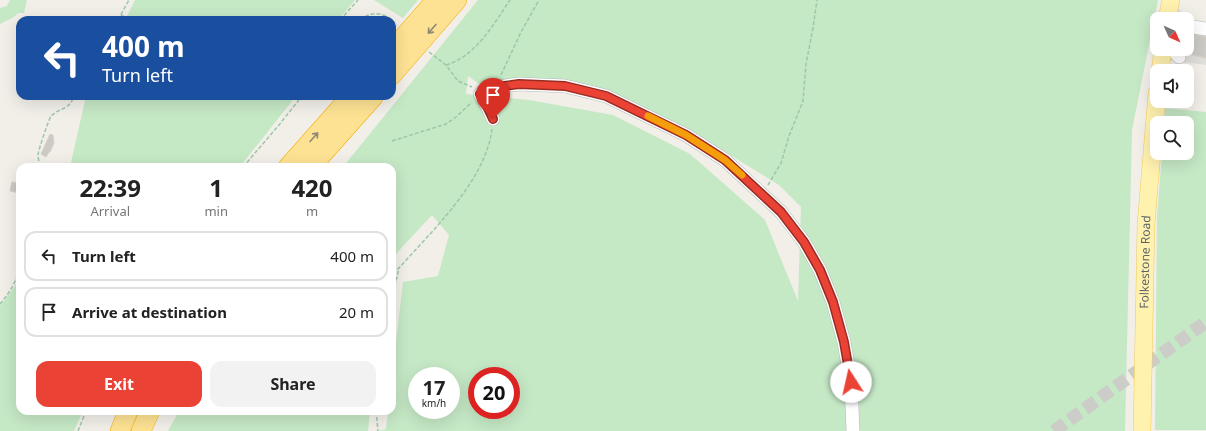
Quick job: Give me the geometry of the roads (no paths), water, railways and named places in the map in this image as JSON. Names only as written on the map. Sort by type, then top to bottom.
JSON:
[{"type":"highway","points":[[396,45],[436,0]]},
{"type":"highway","points":[[396,70],[457,0]]},
{"type":"highway","points":[[291,163],[347,100]]},
{"type":"highway","points":[[315,163],[370,100]]},
{"type":"highway","points":[[120,431],[126,415]]},
{"type":"highway","points":[[141,431],[148,415]]},
{"type":"main road","name":"Folkestone Road","points":[[1142,431],[1146,224],[1158,108]]},
{"type":"lane","points":[[1194,27],[1206,29]]},
{"type":"lane","points":[[493,119],[480,94],[490,88],[519,84],[565,86],[606,96],[686,135],[725,160],[781,212],[804,242],[820,270],[833,302],[844,342],[851,382],[853,431]]},
{"type":"tunnel","points":[[1054,431],[1206,322]]}]
